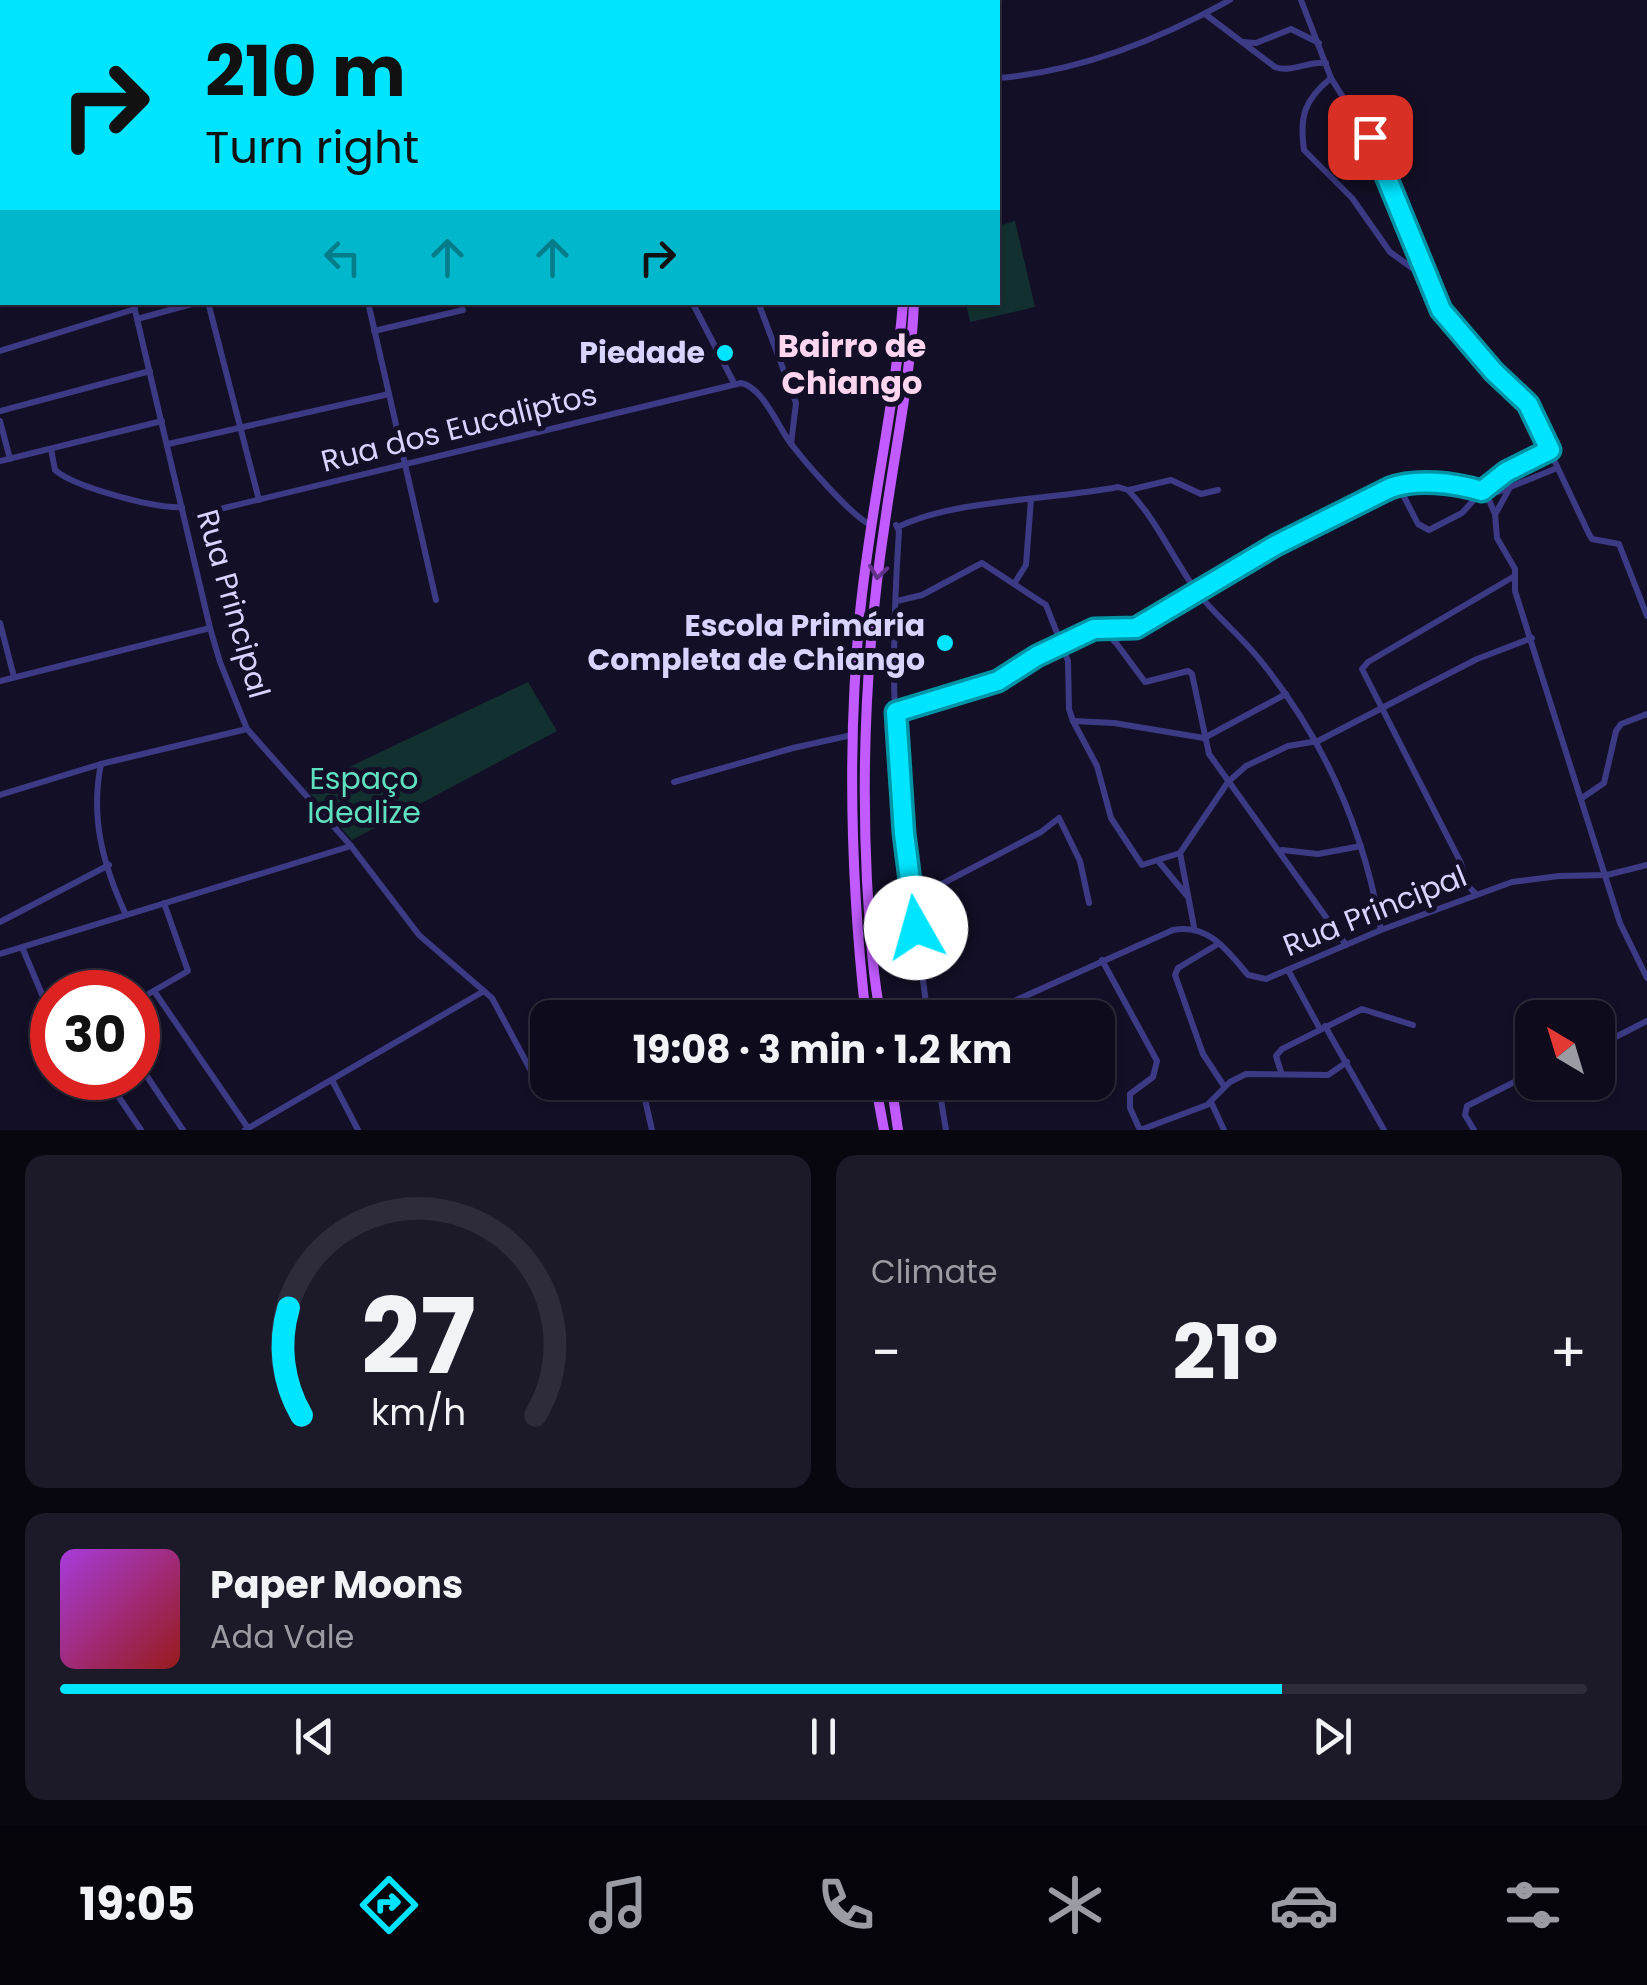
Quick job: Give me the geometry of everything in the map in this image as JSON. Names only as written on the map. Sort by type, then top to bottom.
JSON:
[{"type":"main road","points":[[864,1000],[854,884],[854,734],[860,615],[903,305]]},
{"type":"main road","points":[[879,1000],[871,951],[865,758],[872,616],[912,342],[914,305]]},
{"type":"main road","points":[[878,1100],[884,1130]]},
{"type":"main road","points":[[894,1100],[898,1130]]},
{"type":"street","points":[[1000,78],[1054,70],[1127,47],[1230,0]]},
{"type":"street","points":[[1301,0],[1331,78],[1380,157],[1426,278],[1448,319],[1528,404],[1588,534],[1618,544],[1647,616]]},
{"type":"street","points":[[1205,14],[1282,70],[1326,63]]},
{"type":"street","points":[[1237,40],[1256,43],[1291,29],[1318,42]]},
{"type":"street","points":[[1331,78],[1314,92],[1305,108],[1304,150],[1352,198],[1390,252],[1426,278]]},
{"type":"street","points":[[137,319],[187,305]]},
{"type":"street","points":[[209,305],[259,500]]},
{"type":"street","points":[[369,305],[436,600]]},
{"type":"street","points":[[694,305],[734,383],[753,388],[791,444],[856,515],[871,525]]},
{"type":"street","points":[[759,305],[796,403],[791,444]]},
{"type":"street","points":[[0,352],[134,306]]},
{"type":"street","name":"Rua Principal","points":[[134,306],[210,628],[248,728],[351,846],[419,935],[498,1006],[530,1068]]},
{"type":"street","points":[[374,331],[463,310]]},
{"type":"street","points":[[0,411],[150,371]]},
{"type":"street","name":"Rua dos Eucaliptos","points":[[195,515],[734,383]]},
{"type":"street","points":[[168,444],[389,394]]},
{"type":"street","points":[[0,420],[10,459]]},
{"type":"street","points":[[0,462],[162,421]]},
{"type":"street","points":[[50,449],[56,470],[68,479],[155,505],[182,509],[195,515],[186,527]]},
{"type":"street","points":[[1398,485],[1418,524],[1425,529],[1462,513],[1506,472],[1550,450]]},
{"type":"street","points":[[1114,641],[1276,545],[1398,485],[1444,484],[1484,492],[1509,490],[1557,468]]},
{"type":"street","points":[[884,523],[898,526],[921,517],[1118,487],[1128,490],[1171,480],[1201,494],[1218,490]]},
{"type":"street","points":[[1128,490],[1198,592],[1258,657],[1318,741],[1361,846],[1381,930]]},
{"type":"street","points":[[1495,514],[1509,490]]},
{"type":"street","points":[[1484,492],[1495,514],[1497,538],[1513,563],[1513,577],[1561,740],[1620,923],[1647,978]]},
{"type":"street","points":[[1014,584],[1026,565],[1031,499]]},
{"type":"street","points":[[898,526],[896,712],[904,833],[926,1000]]},
{"type":"street","points":[[896,601],[922,595],[982,563],[1046,605],[1068,662],[1073,721],[1097,766],[1111,818],[1142,865],[1180,853],[1228,782],[1246,766],[1279,749],[1318,741],[1477,660],[1532,638]]},
{"type":"street","points":[[1477,895],[1466,885],[1460,863],[1362,669],[1364,664],[1513,577]]},
{"type":"street","points":[[0,623],[14,678]]},
{"type":"street","points":[[896,712],[998,681],[1060,644],[1104,627],[1136,628]]},
{"type":"street","points":[[1104,627],[1145,682],[1188,671],[1192,674],[1204,738],[1228,782],[1281,850],[1346,945]]},
{"type":"street","points":[[0,681],[210,628]]},
{"type":"street","points":[[1073,721],[1114,723],[1204,738],[1286,694]]},
{"type":"street","points":[[1582,798],[1604,783],[1621,724],[1647,714]]},
{"type":"street","points":[[0,794],[101,764],[248,728]]},
{"type":"street","points":[[674,782],[854,734]]},
{"type":"street","points":[[101,764],[94,807],[126,915]]},
{"type":"street","points":[[913,900],[1060,818],[1080,861],[1089,902]]},
{"type":"street","points":[[1,952],[351,846]]},
{"type":"street","points":[[1281,850],[1318,854],[1361,846]]},
{"type":"street","points":[[1015,1000],[1173,930],[1194,928],[1180,853]]},
{"type":"street","points":[[1159,862],[1189,898]]},
{"type":"street","name":"Rua Principal","points":[[1194,928],[1218,944],[1253,978],[1266,978],[1381,930],[1525,880],[1607,875],[1647,865]]},
{"type":"street","points":[[0,922],[109,866]]},
{"type":"street","points":[[160,987],[188,971],[164,903]]},
{"type":"street","points":[[1218,944],[1178,968],[1176,974],[1203,1054],[1224,1086]]},
{"type":"street","points":[[22,948],[31,970]]},
{"type":"street","points":[[1102,960],[1157,1061],[1153,1077],[1130,1094],[1130,1108],[1140,1130],[1211,1102],[1224,1086],[1246,1074],[1328,1075],[1347,1062]]},
{"type":"street","points":[[1288,970],[1347,1062],[1384,1130]]},
{"type":"street","points":[[160,1000],[246,1129],[484,991]]},
{"type":"street","points":[[1281,1072],[1278,1053],[1366,1008],[1413,1025]]},
{"type":"street","points":[[1615,1037],[1647,1021]]},
{"type":"street","points":[[332,1080],[358,1130]]},
{"type":"street","points":[[1474,1130],[1465,1115],[1467,1106],[1515,1082]]},
{"type":"street","points":[[160,1096],[183,1130]]},
{"type":"street","points":[[121,1100],[141,1130]]},
{"type":"street","points":[[645,1100],[652,1130]]},
{"type":"street","points":[[941,1100],[946,1130]]},
{"type":"street","points":[[1211,1102],[1224,1130]]},
{"type":"green space","points":[[1015,221],[1035,307],[970,322],[966,305],[1000,305],[1000,225]]},
{"type":"green space","name":"Espaço Idealize","points":[[528,682],[557,731],[352,840],[305,788]]},
{"type":"place","name":"Piedade","points":[[725,353]]},
{"type":"place","name":"Escola Primária Completa de Chiango","points":[[945,643]]},
{"type":"district","name":"Bairro de Chiango","points":[[852,364]]},
{"type":"route","points":[[916,928],[904,833],[896,712],[998,681],[1037,656],[1094,629],[1136,628],[1276,545],[1390,488],[1406,483],[1444,484],[1482,491],[1506,472],[1550,450],[1528,404],[1494,372],[1441,310],[1370,137]]}]
